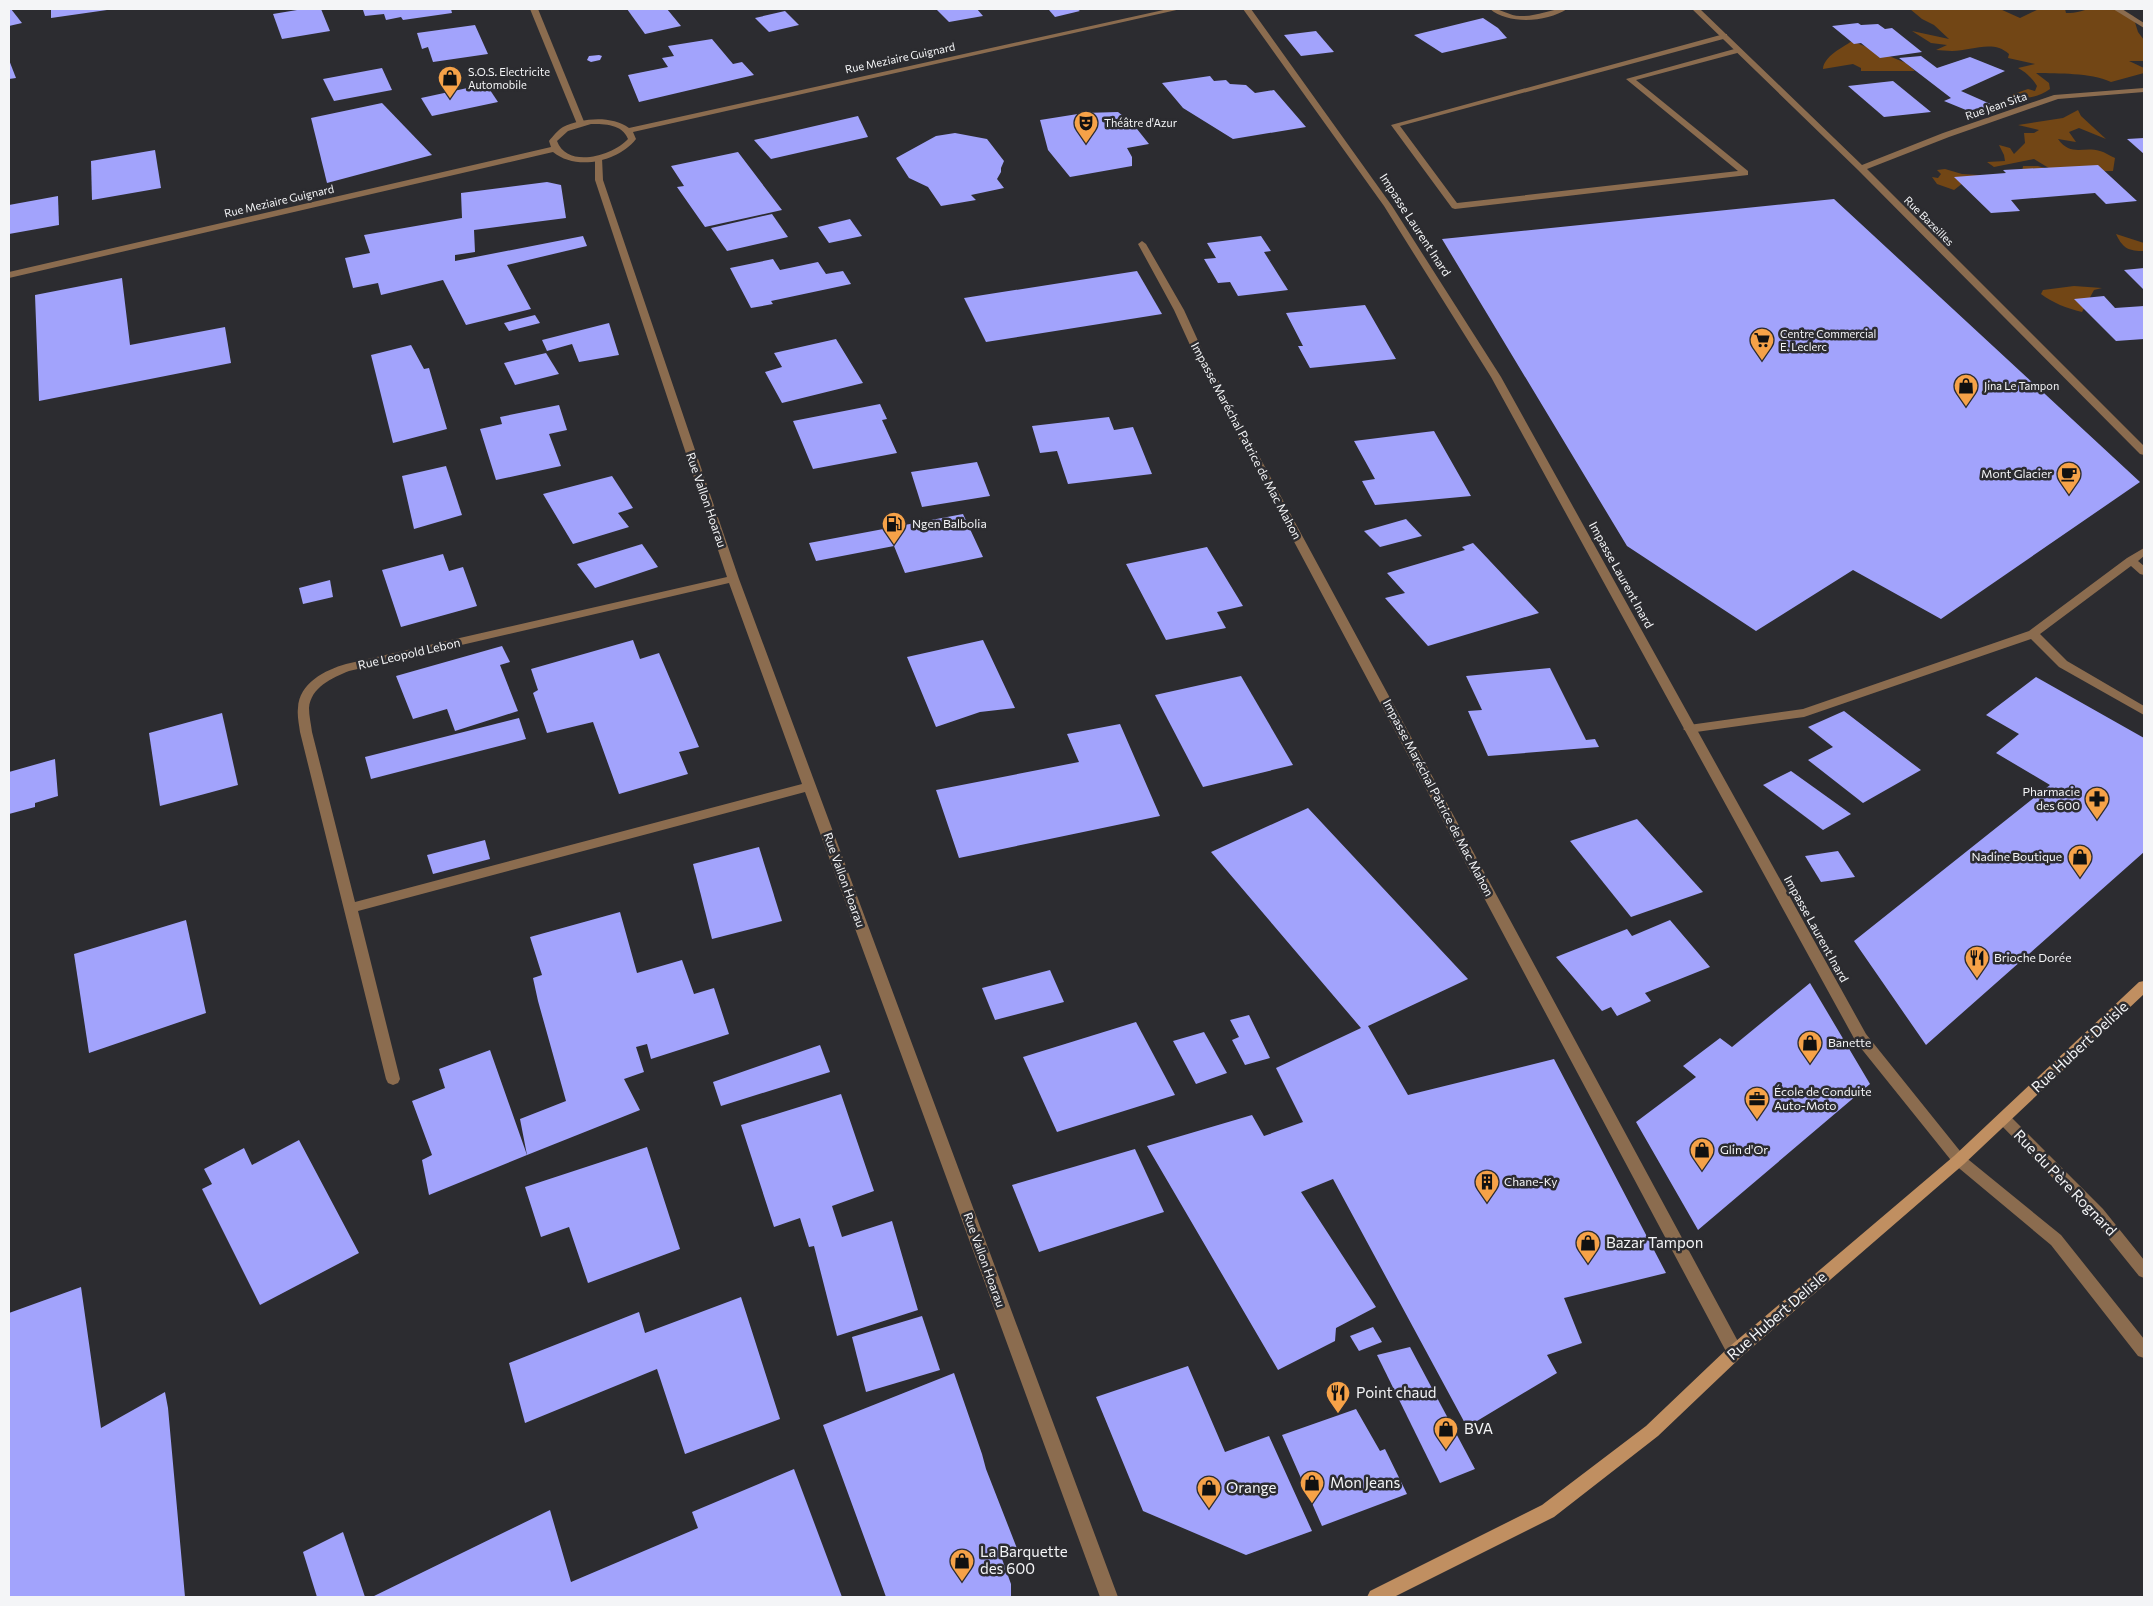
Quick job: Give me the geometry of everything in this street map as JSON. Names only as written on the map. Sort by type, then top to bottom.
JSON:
[{"type":"main road","name":"Rue Hubert Delisle","points":[[1376,1597],[1548,1510],[1652,1431],[1735,1352],[1959,1160],[2144,986]]},
{"type":"street","points":[[534,9],[581,124]]},
{"type":"street","name":"Rue Meziaire Guignard","points":[[629,130],[1177,9]]},
{"type":"street","name":"Impasse Laurent Inard","points":[[1247,9],[1388,206],[1496,376],[1861,1038],[1959,1160]]},
{"type":"street","points":[[1494,9],[1511,18],[1520,20],[1562,9]]},
{"type":"street","name":"Rue Bazeilles","points":[[1696,9],[1861,168],[2144,452]]},
{"type":"street","points":[[2117,9],[2144,26]]},
{"type":"street","points":[[1724,36],[1395,125],[1455,206],[1745,173],[1630,79],[1738,50]]},
{"type":"street","name":"Rue Jean Sita","points":[[1861,168],[1946,135],[2057,97],[2144,90]]},
{"type":"street","points":[[604,122],[616,124],[629,130],[632,139],[630,144],[613,154],[598,158],[576,159],[565,156],[554,149],[552,141],[566,129],[581,124],[604,122]]},
{"type":"street","name":"Rue Meziaire Guignard","points":[[9,275],[554,149]]},
{"type":"street","name":"Rue Vallon Hoarau","points":[[598,158],[599,180],[733,579],[1109,1597]]},
{"type":"street","name":"Impasse Maréchal Patrice de Mac Mahon","points":[[1142,244],[1179,310],[1200,356],[1735,1352]]},
{"type":"street","points":[[1690,728],[1804,713],[2034,634],[2144,551]]},
{"type":"street","points":[[2131,560],[2144,572]]},
{"type":"street","name":"Rue Leopold Lebon","points":[[393,1079],[306,732],[304,704],[315,684],[327,676],[346,668],[733,579]]},
{"type":"street","points":[[2034,634],[2063,664],[2144,711]]},
{"type":"street","points":[[351,908],[810,786]]},
{"type":"street","name":"Rue du Père Rognard","points":[[2004,1119],[2098,1214],[2144,1271]]},
{"type":"street","points":[[1959,1160],[2056,1240],[2144,1351]]},
{"type":"shaded area","points":[[2095,8],[2117,10],[2133,16],[2138,32],[2144,40],[2144,61],[2129,61],[2144,68],[2144,73],[2111,82],[2084,75],[2036,73],[2049,83],[2050,89],[2040,95],[2029,98],[2005,97],[2028,89],[2035,91],[2037,86],[2027,74],[2018,68],[2035,64],[2008,58],[2009,54],[2003,50],[1989,46],[1959,51],[1936,50],[1947,45],[1931,43],[1912,31],[1949,39],[1934,25],[1922,19],[1910,9],[2000,9],[2020,18],[2039,9],[2065,9],[2066,13]]},
{"type":"shaded area","points":[[1852,41],[1906,63],[1915,71],[1861,71],[1861,68],[1853,64],[1823,69],[1830,56]]},
{"type":"shaded area","points":[[2078,110],[2081,116],[2106,139],[2079,128],[2069,132],[2076,142],[2058,139],[2068,148],[2100,151],[2115,158],[2113,171],[2022,173],[2023,166],[2038,166],[2052,170],[2034,159],[1994,167],[1987,162],[2005,161],[1999,145],[2010,148],[2014,154],[2025,143],[2024,133],[2034,133],[2039,130],[2018,125],[2063,118]]},
{"type":"shaded area","points":[[1945,169],[1962,174],[1994,176],[1963,183],[1954,190],[1937,184],[1932,177],[1938,178],[1941,174],[1937,170]]},
{"type":"shaded area","points":[[2116,234],[2144,243],[2144,251],[2127,248],[2121,243]]},
{"type":"shaded area","points":[[2074,286],[2102,288],[2094,290],[2082,312],[2060,305],[2041,294],[2043,290]]},
{"type":"building","points":[[9,9],[11,9],[22,23],[9,26]]},
{"type":"building","points":[[51,9],[107,9],[107,10],[51,18]]},
{"type":"building","points":[[303,9],[321,9],[330,31],[282,39],[273,14]]},
{"type":"building","points":[[451,9],[452,13],[403,20],[401,17],[386,20],[384,14],[365,16],[363,10]]},
{"type":"building","points":[[627,9],[667,9],[681,26],[645,34]]},
{"type":"building","points":[[936,9],[977,9],[983,16],[949,22]]},
{"type":"building","points":[[1077,9],[1080,11],[1055,17],[1049,10]]},
{"type":"building","points":[[785,11],[799,25],[769,32],[755,18]]},
{"type":"building","points":[[1483,18],[1498,28],[1507,38],[1442,53],[1414,35]]},
{"type":"building","points":[[1858,23],[1861,25],[1878,24],[1885,29],[1892,28],[1922,52],[1880,58],[1861,43],[1854,44],[1832,26]]},
{"type":"building","points":[[475,25],[488,54],[433,62],[428,47],[422,49],[417,33]]},
{"type":"building","points":[[1316,31],[1334,52],[1301,56],[1284,35]]},
{"type":"building","points":[[712,39],[733,64],[742,62],[754,75],[639,102],[628,75],[668,67],[662,58],[674,56],[668,46]]},
{"type":"building","points":[[589,56],[602,56],[600,60],[591,62],[587,60]]},
{"type":"building","points":[[1921,56],[1937,68],[1970,57],[2005,71],[1961,91],[1995,106],[1973,115],[1944,101],[1951,98],[1899,58]]},
{"type":"building","points":[[9,60],[16,78],[9,79]]},
{"type":"building","points":[[382,68],[392,90],[334,101],[323,79]]},
{"type":"building","points":[[1210,76],[1214,81],[1226,80],[1230,84],[1246,85],[1255,93],[1274,90],[1306,127],[1233,139],[1183,108],[1162,83]]},
{"type":"building","points":[[1893,81],[1931,112],[1884,117],[1848,86]]},
{"type":"building","points":[[486,84],[498,102],[432,116],[421,98]]},
{"type":"building","points":[[382,103],[432,155],[327,183],[311,118]]},
{"type":"building","points":[[1118,112],[1133,124],[1149,144],[1127,148],[1132,157],[1132,166],[1070,177],[1048,150],[1040,120],[1084,113]]},
{"type":"building","points":[[858,116],[868,137],[771,159],[754,140]]},
{"type":"building","points":[[955,133],[987,139],[1004,161],[997,179],[1004,188],[971,195],[976,200],[941,206],[928,187],[909,178],[896,158],[936,136]]},
{"type":"building","points":[[2144,138],[2144,154],[2127,139]]},
{"type":"building","points":[[155,150],[161,188],[92,200],[91,161]]},
{"type":"building","points":[[738,152],[782,210],[705,227],[677,187],[684,186],[671,166]]},
{"type":"building","points":[[2098,165],[2137,201],[2106,204],[2095,193],[2011,200],[2020,211],[1991,213],[1954,177],[2006,173],[2003,170]]},
{"type":"building","points":[[547,182],[561,185],[566,218],[474,230],[475,252],[455,255],[455,261],[583,236],[587,246],[507,265],[531,309],[466,325],[443,280],[381,295],[378,283],[353,288],[345,258],[370,253],[364,235],[462,218],[461,193]]},
{"type":"building","points":[[58,196],[59,225],[9,234],[9,205]]},
{"type":"building","name":"Centre Commercial E. Leclerc","points":[[1834,199],[2140,482],[1941,619],[1853,570],[1756,631],[1627,546],[1442,239]]},
{"type":"building","points":[[772,214],[788,237],[727,251],[711,228]]},
{"type":"building","points":[[850,219],[862,236],[829,243],[818,227]]},
{"type":"building","points":[[1261,236],[1271,251],[1264,252],[1288,290],[1238,296],[1230,282],[1218,283],[1204,259],[1216,258],[1207,243]]},
{"type":"building","points":[[773,259],[780,270],[818,262],[826,274],[843,271],[851,284],[771,301],[773,304],[751,308],[730,268]]},
{"type":"building","points":[[2144,268],[2144,290],[2124,270]]},
{"type":"building","points":[[1137,271],[1162,314],[986,342],[964,298]]},
{"type":"building","points":[[122,278],[130,345],[225,327],[231,363],[39,401],[35,295]]},
{"type":"building","points":[[2104,296],[2115,308],[2144,306],[2144,339],[2116,341],[2074,299]]},
{"type":"building","points":[[1365,305],[1396,359],[1310,368],[1298,346],[1303,346],[1286,313]]},
{"type":"building","points":[[535,315],[540,323],[509,331],[504,323]]},
{"type":"building","points":[[609,323],[619,355],[579,362],[572,344],[547,351],[542,340]]},
{"type":"building","points":[[836,339],[863,383],[782,403],[765,372],[782,367],[774,353]]},
{"type":"building","points":[[411,345],[424,369],[429,368],[447,429],[393,443],[371,355]]},
{"type":"building","points":[[546,353],[559,374],[515,385],[504,363]]},
{"type":"building","points":[[880,404],[887,419],[882,420],[897,453],[813,469],[793,421]]},
{"type":"building","points":[[559,405],[567,430],[549,434],[561,466],[496,480],[480,429],[502,424],[500,417]]},
{"type":"building","points":[[1109,417],[1114,430],[1133,427],[1152,474],[1068,484],[1057,451],[1040,453],[1032,426]]},
{"type":"building","points":[[1434,431],[1471,496],[1375,505],[1362,481],[1375,479],[1354,441]]},
{"type":"building","points":[[977,462],[990,496],[922,507],[911,472]]},
{"type":"building","points":[[446,466],[462,515],[414,529],[402,476]]},
{"type":"building","points":[[612,476],[633,508],[618,513],[629,527],[573,544],[543,494]]},
{"type":"building","name":"Ngen Balbolia","points":[[963,514],[983,557],[905,573],[894,546],[816,561],[809,543]]},
{"type":"building","points":[[1406,519],[1422,536],[1380,547],[1364,531]]},
{"type":"building","points":[[1473,543],[1539,613],[1428,646],[1385,598],[1405,593],[1387,573],[1465,550],[1462,547]]},
{"type":"building","points":[[642,544],[658,567],[595,588],[577,564]]},
{"type":"building","points":[[1207,547],[1243,606],[1217,612],[1226,628],[1166,640],[1126,564]]},
{"type":"building","points":[[443,554],[449,571],[463,567],[477,606],[401,627],[382,570]]},
{"type":"building","points":[[330,580],[333,597],[303,604],[299,588]]},
{"type":"building","points":[[633,640],[640,659],[659,653],[699,747],[679,752],[688,774],[619,794],[593,722],[547,733],[533,693],[538,690],[531,669]]},
{"type":"building","points":[[983,640],[1015,708],[980,712],[936,727],[907,657]]},
{"type":"building","points":[[502,646],[510,662],[500,665],[518,711],[455,731],[447,709],[413,719],[396,676]]},
{"type":"building","points":[[1550,668],[1586,740],[1595,739],[1599,747],[1488,756],[1468,711],[1482,710],[1466,676]]},
{"type":"building","points":[[1241,676],[1293,765],[1203,787],[1155,695]]},
{"type":"building","points":[[2036,677],[2144,738],[2144,852],[1926,1045],[1854,941],[2050,785],[1996,753],[2019,734],[1986,715]]},
{"type":"building","points":[[1844,711],[1921,770],[1863,803],[1808,760],[1833,747],[1808,727]]},
{"type":"building","points":[[222,713],[238,785],[160,806],[149,733]]},
{"type":"building","points":[[519,718],[526,739],[371,779],[365,757]]},
{"type":"building","points":[[1120,724],[1160,816],[959,858],[936,790],[1079,762],[1067,734]]},
{"type":"building","points":[[55,759],[58,796],[35,803],[35,807],[9,814],[9,772]]},
{"type":"building","points":[[1791,771],[1851,814],[1823,830],[1763,785]]},
{"type":"building","points":[[1308,808],[1468,979],[1368,1026],[1408,1095],[1554,1059],[1666,1273],[1564,1298],[1582,1343],[1547,1355],[1557,1373],[1467,1427],[1333,1179],[1301,1192],[1376,1307],[1336,1328],[1335,1341],[1278,1370],[1147,1146],[1252,1115],[1264,1136],[1303,1122],[1276,1068],[1361,1028],[1211,852]]},
{"type":"building","points":[[1637,819],[1703,892],[1631,917],[1570,841]]},
{"type":"building","points":[[485,840],[490,859],[433,874],[427,855]]},
{"type":"building","points":[[759,847],[782,921],[712,939],[693,864]]},
{"type":"building","points":[[1838,851],[1855,877],[1821,882],[1805,856]]},
{"type":"building","points":[[620,912],[637,973],[682,960],[694,994],[714,988],[729,1034],[651,1059],[647,1044],[636,1047],[644,1072],[624,1079],[640,1110],[527,1155],[520,1119],[566,1101],[538,1001],[533,978],[542,975],[530,937]]},
{"type":"building","points":[[186,920],[206,1013],[89,1053],[74,954]]},
{"type":"building","points":[[1670,920],[1710,967],[1645,993],[1651,1001],[1617,1016],[1611,1007],[1602,1011],[1556,957],[1627,929],[1632,936]]},
{"type":"building","points":[[1050,970],[1064,1002],[995,1020],[982,988]]},
{"type":"building","points":[[1810,983],[1870,1084],[1698,1230],[1636,1122],[1696,1077],[1683,1066],[1720,1038],[1732,1047]]},
{"type":"building","points":[[1249,1015],[1270,1058],[1245,1065],[1232,1040],[1239,1037],[1230,1020]]},
{"type":"building","points":[[1136,1022],[1175,1095],[1057,1132],[1023,1057]]},
{"type":"building","points":[[1204,1032],[1227,1073],[1196,1084],[1173,1041]]},
{"type":"building","points":[[820,1045],[830,1072],[721,1106],[713,1082]]},
{"type":"building","points":[[490,1050],[527,1155],[429,1195],[422,1160],[432,1155],[412,1101],[445,1088],[439,1069]]},
{"type":"building","points":[[841,1094],[874,1191],[832,1206],[842,1237],[892,1221],[918,1310],[837,1336],[814,1246],[809,1247],[800,1218],[774,1227],[741,1125]]},
{"type":"building","points":[[299,1140],[359,1253],[260,1305],[202,1189],[212,1184],[204,1169],[244,1148],[252,1165]]},
{"type":"building","points":[[647,1147],[680,1249],[588,1283],[569,1227],[541,1237],[525,1187]]},
{"type":"building","points":[[1135,1149],[1164,1212],[1039,1252],[1012,1185]]},
{"type":"building","points":[[81,1287],[101,1428],[165,1392],[185,1597],[9,1597],[9,1313]]},
{"type":"building","points":[[741,1297],[780,1419],[685,1454],[657,1369],[525,1423],[509,1363],[639,1312],[645,1333]]},
{"type":"building","points":[[922,1316],[940,1370],[866,1392],[852,1337]]},
{"type":"building","points":[[1373,1327],[1382,1342],[1359,1351],[1350,1336]]},
{"type":"building","points":[[1410,1347],[1475,1469],[1440,1483],[1377,1355]]},
{"type":"building","points":[[1188,1366],[1225,1452],[1269,1436],[1312,1531],[1246,1555],[1143,1511],[1096,1397]]},
{"type":"building","points":[[954,1373],[986,1469],[1018,1551],[1002,1559],[1011,1584],[1011,1597],[886,1597],[823,1425]]},
{"type":"building","points":[[1356,1409],[1380,1451],[1385,1449],[1407,1494],[1322,1526],[1282,1435]]},
{"type":"building","points":[[794,1469],[842,1597],[372,1597],[550,1510],[571,1582],[698,1528],[692,1512]]},
{"type":"building","points":[[343,1532],[365,1597],[317,1597],[303,1552]]},
{"type":"place","name":"S.O.S. Electricite Automobile","points":[[450,99]]},
{"type":"place","name":"Théâtre d'Azur","points":[[1086,144]]},
{"type":"place","name":"Centre Commercial E. Leclerc","points":[[1762,361]]},
{"type":"place","name":"Jina Le Tampon","points":[[1966,407]]},
{"type":"place","name":"Mont Glacier","points":[[2069,495]]},
{"type":"place","name":"Ngen Balbolia","points":[[894,545]]},
{"type":"place","name":"Pharmacie des 600","points":[[2097,820]]},
{"type":"place","name":"Nadine Boutique","points":[[2080,878]]},
{"type":"place","name":"Brioche Dorée","points":[[1977,979]]},
{"type":"place","name":"Banette","points":[[1810,1064]]},
{"type":"place","name":"École de Conduite Auto-Moto","points":[[1757,1120]]},
{"type":"place","name":"Glin d'Or","points":[[1702,1171]]},
{"type":"place","name":"Chane-Ky","points":[[1487,1203]]},
{"type":"place","name":"Bazar Tampon","points":[[1588,1264]]},
{"type":"place","name":"Point chaud","points":[[1338,1414]]},
{"type":"place","name":"BVA","points":[[1446,1450]]},
{"type":"place","name":"Mon Jeans","points":[[1312,1504]]},
{"type":"place","name":"Orange","points":[[1209,1509]]},
{"type":"place","name":"La Barquette des 600","points":[[962,1582]]}]
